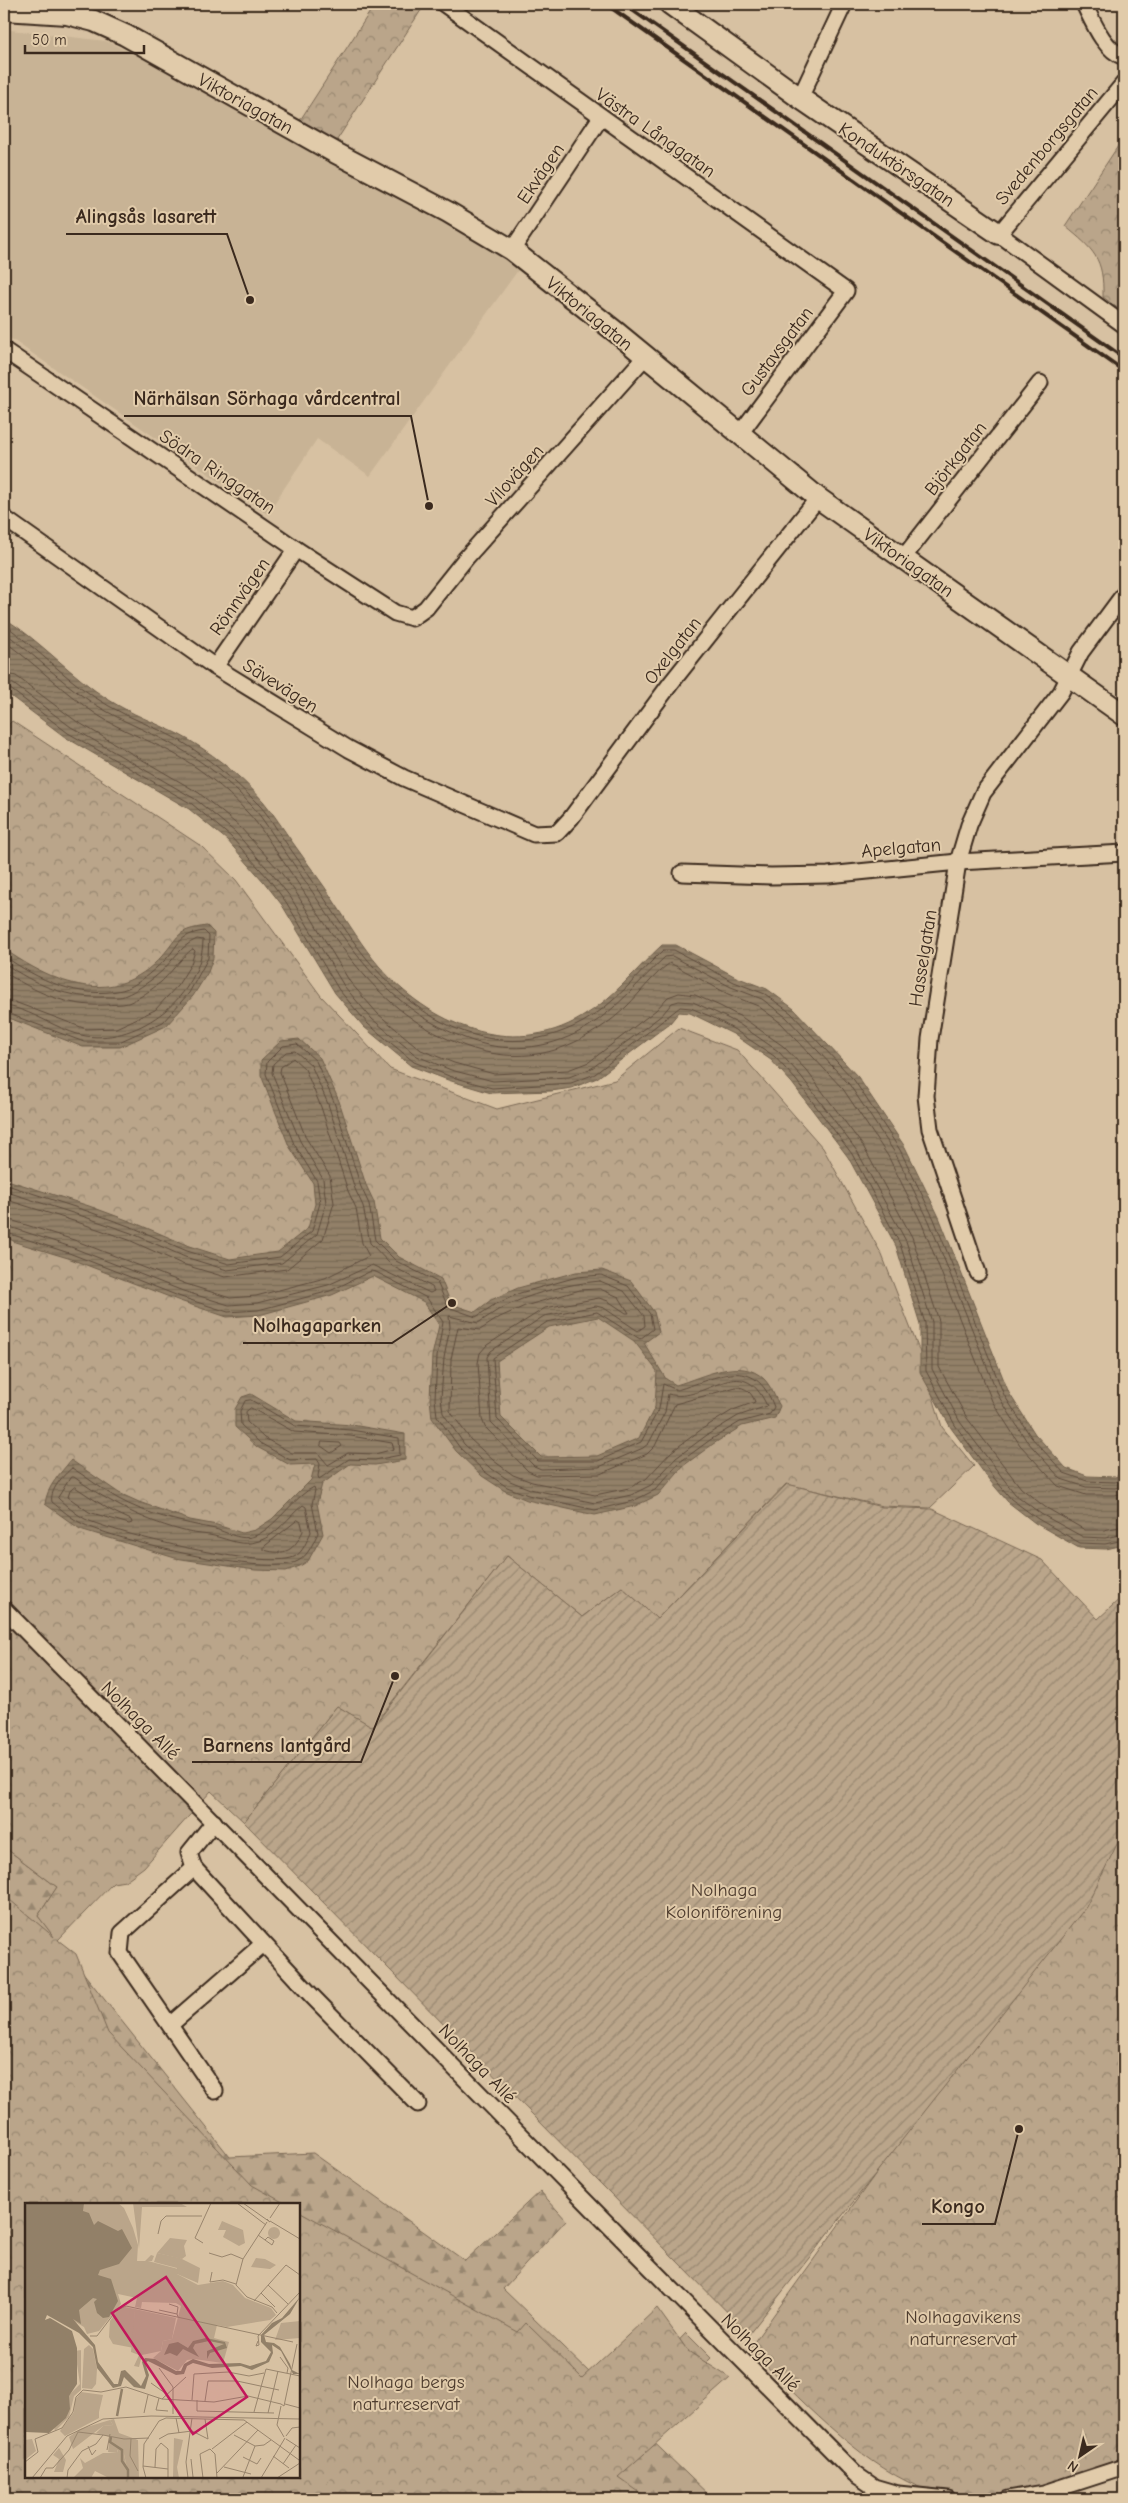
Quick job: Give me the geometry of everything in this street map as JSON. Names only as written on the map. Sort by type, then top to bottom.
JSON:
[{"type":"street","name":"Västra Långgatan","points":[[444,4],[846,291]]},
{"type":"street","name":"Konduktörsgatan","points":[[670,4],[800,98],[999,234],[1124,324]]},
{"type":"street","points":[[800,98],[844,4]]},
{"type":"street","points":[[1084,4],[1096,28],[1113,51],[1124,57]]},
{"type":"street","name":"Viktoriagatan","points":[[4,10],[67,14],[94,21],[110,28],[334,152],[448,212],[512,250],[818,498],[1069,674],[1124,715]]},
{"type":"street","name":"Svedenborgsgatan","points":[[999,234],[1124,83]]},
{"type":"street","name":"Ekvägen","points":[[512,250],[601,117]]},
{"type":"street","name":"Gustavsgatan","points":[[739,435],[846,291]]},
{"type":"street","name":"Södra Ringgatan","points":[[4,350],[54,382],[296,549],[395,613],[412,618]]},
{"type":"street","name":"Vilovägen","points":[[412,618],[426,608],[466,558],[645,357]]},
{"type":"street","name":"Björkgatan","points":[[902,558],[1040,383]]},
{"type":"street","name":"Oxelgatan","points":[[562,829],[671,683],[818,498]]},
{"type":"street","name":"Sävevägen","points":[[4,518],[215,667],[348,749],[404,778],[534,834],[551,834],[562,829]]},
{"type":"street","name":"Rönnvägen","points":[[215,667],[296,549]]},
{"type":"street","name":"Hasselgatan","points":[[978,1273],[930,1129],[926,1096],[930,1039],[958,862],[970,825],[983,794],[1061,692],[1082,652],[1124,594]]},
{"type":"street","name":"Apelgatan","points":[[682,873],[771,876],[819,875],[958,862],[1124,853]]},
{"type":"street","name":"Nolhaga Allé","points":[[4,1608],[855,2474],[874,2487],[898,2494],[948,2499]]},
{"type":"street","points":[[214,1822],[189,1853],[194,1868],[264,1944],[418,2104]]},
{"type":"street","points":[[194,1868],[122,1933],[120,1953],[216,2091]]},
{"type":"street","points":[[170,2025],[264,1944]]},
{"type":"street","points":[[1008,2499],[1044,2493],[1124,2467]]},
{"type":"shaded area","points":[[10,30],[106,41],[264,115],[521,266],[370,476],[317,439],[267,514],[4,334],[4,35]]},
{"type":"green space","points":[[375,4],[425,4],[333,146],[297,125]]},
{"type":"green space","points":[[1124,137],[1124,313],[1103,297],[1102,273],[1095,256],[1065,226]]},
{"type":"green space","points":[[12,721],[201,846],[236,880],[321,996],[390,1069],[497,1109],[615,1080],[679,1028],[737,1050],[823,1148],[882,1255],[919,1350],[942,1427],[974,1466],[930,1508],[882,1506],[786,1484],[657,1619],[622,1587],[582,1617],[507,1556],[372,1727],[337,1706],[244,1822],[211,1791],[144,1867],[125,1881],[113,1883],[58,1940],[76,1954],[108,2033],[252,2185],[284,2203],[25,2203],[25,2478],[300,2478],[300,2212],[518,2332],[526,2323],[582,2378],[657,2308],[688,2351],[730,2378],[618,2477],[649,2499],[4,2499],[4,1895],[54,1937],[38,1916],[57,1887],[4,1847],[4,729]]},
{"type":"green space","name":"Nolhaga Koloniförening","points":[[787,1484],[882,1507],[932,1509],[1042,1560],[1098,1619],[1124,1595],[1124,1830],[1086,1907],[749,2334],[244,1822],[337,1706],[373,1727],[507,1556],[582,1617],[622,1587],[657,1619]]},
{"type":"green space","name":"Nolhagavikens naturreservat","points":[[1124,1830],[1124,2457],[1046,2487],[1015,2495],[971,2497],[928,2490],[895,2475],[872,2461],[850,2444],[808,2407],[749,2349]]},
{"type":"green space","name":"Nolhaga bergs naturreservat","points":[[4,1847],[57,1887],[38,1916],[230,2157],[313,2153],[465,2261],[540,2191],[566,2220],[503,2289],[620,2402],[686,2333],[711,2358],[640,2429],[713,2499],[4,2499]]},
{"type":"water","points":[[4,618],[18,627],[95,691],[126,710],[190,740],[224,764],[244,782],[271,811],[361,943],[379,966],[399,987],[446,1019],[473,1029],[500,1035],[527,1035],[555,1030],[582,1017],[604,1002],[662,945],[676,945],[736,977],[767,989],[794,1009],[858,1077],[905,1147],[939,1217],[1009,1393],[1035,1434],[1066,1468],[1087,1476],[1115,1477],[1124,1473],[1124,1545],[1106,1549],[1079,1548],[1035,1523],[1008,1502],[951,1428],[920,1372],[920,1324],[896,1246],[848,1157],[792,1083],[771,1060],[733,1034],[690,1013],[679,1012],[670,1023],[597,1078],[572,1088],[551,1091],[491,1093],[411,1066],[364,1027],[335,993],[282,905],[227,840],[189,809],[65,737],[4,691]]},
{"type":"water","points":[[207,926],[214,933],[213,958],[208,972],[193,996],[166,1026],[120,1047],[83,1047],[4,1016],[4,949],[23,962],[63,981],[84,986],[104,986],[124,982],[143,972],[162,956],[183,932]]},
{"type":"water","points":[[299,1039],[320,1058],[339,1101],[366,1185],[374,1202],[380,1238],[399,1257],[441,1279],[451,1304],[475,1312],[491,1300],[518,1288],[576,1272],[602,1270],[631,1281],[654,1312],[659,1332],[644,1343],[666,1379],[676,1385],[721,1370],[744,1369],[755,1372],[764,1379],[780,1406],[775,1418],[742,1426],[713,1444],[683,1466],[658,1495],[635,1506],[595,1515],[527,1500],[505,1491],[482,1476],[456,1451],[432,1418],[430,1399],[432,1356],[439,1325],[424,1302],[373,1276],[332,1295],[259,1315],[227,1317],[68,1258],[15,1242],[4,1236],[4,1179],[89,1206],[189,1246],[230,1259],[278,1252],[308,1228],[315,1204],[313,1183],[289,1146],[261,1075],[261,1060],[281,1041]],"holes":[[[598,1317],[634,1341],[657,1371],[655,1407],[639,1438],[597,1456],[541,1457],[501,1417],[497,1361],[549,1327]]]},
{"type":"water","points":[[251,1394],[296,1421],[352,1425],[405,1434],[405,1460],[375,1465],[350,1464],[322,1484],[317,1503],[323,1534],[308,1561],[300,1566],[286,1571],[255,1570],[175,1558],[80,1529],[45,1504],[51,1486],[71,1460],[119,1493],[139,1502],[190,1520],[217,1525],[242,1533],[255,1530],[272,1519],[311,1480],[315,1464],[290,1465],[257,1447],[235,1427],[235,1409],[242,1397]]},
{"type":"railway","points":[[606,4],[1124,371]]},
{"type":"railway","points":[[624,4],[1124,358]]},
{"type":"place","name":"Alingsås lasarett","points":[[250,300]]},
{"type":"place","name":"Närhälsan Sörhaga vårdcentral","points":[[429,506]]},
{"type":"place","name":"Nolhagaparken","points":[[452,1303]]},
{"type":"place","name":"Barnens lantgård","points":[[395,1676]]},
{"type":"place","name":"Kongo","points":[[1019,2129]]}]
